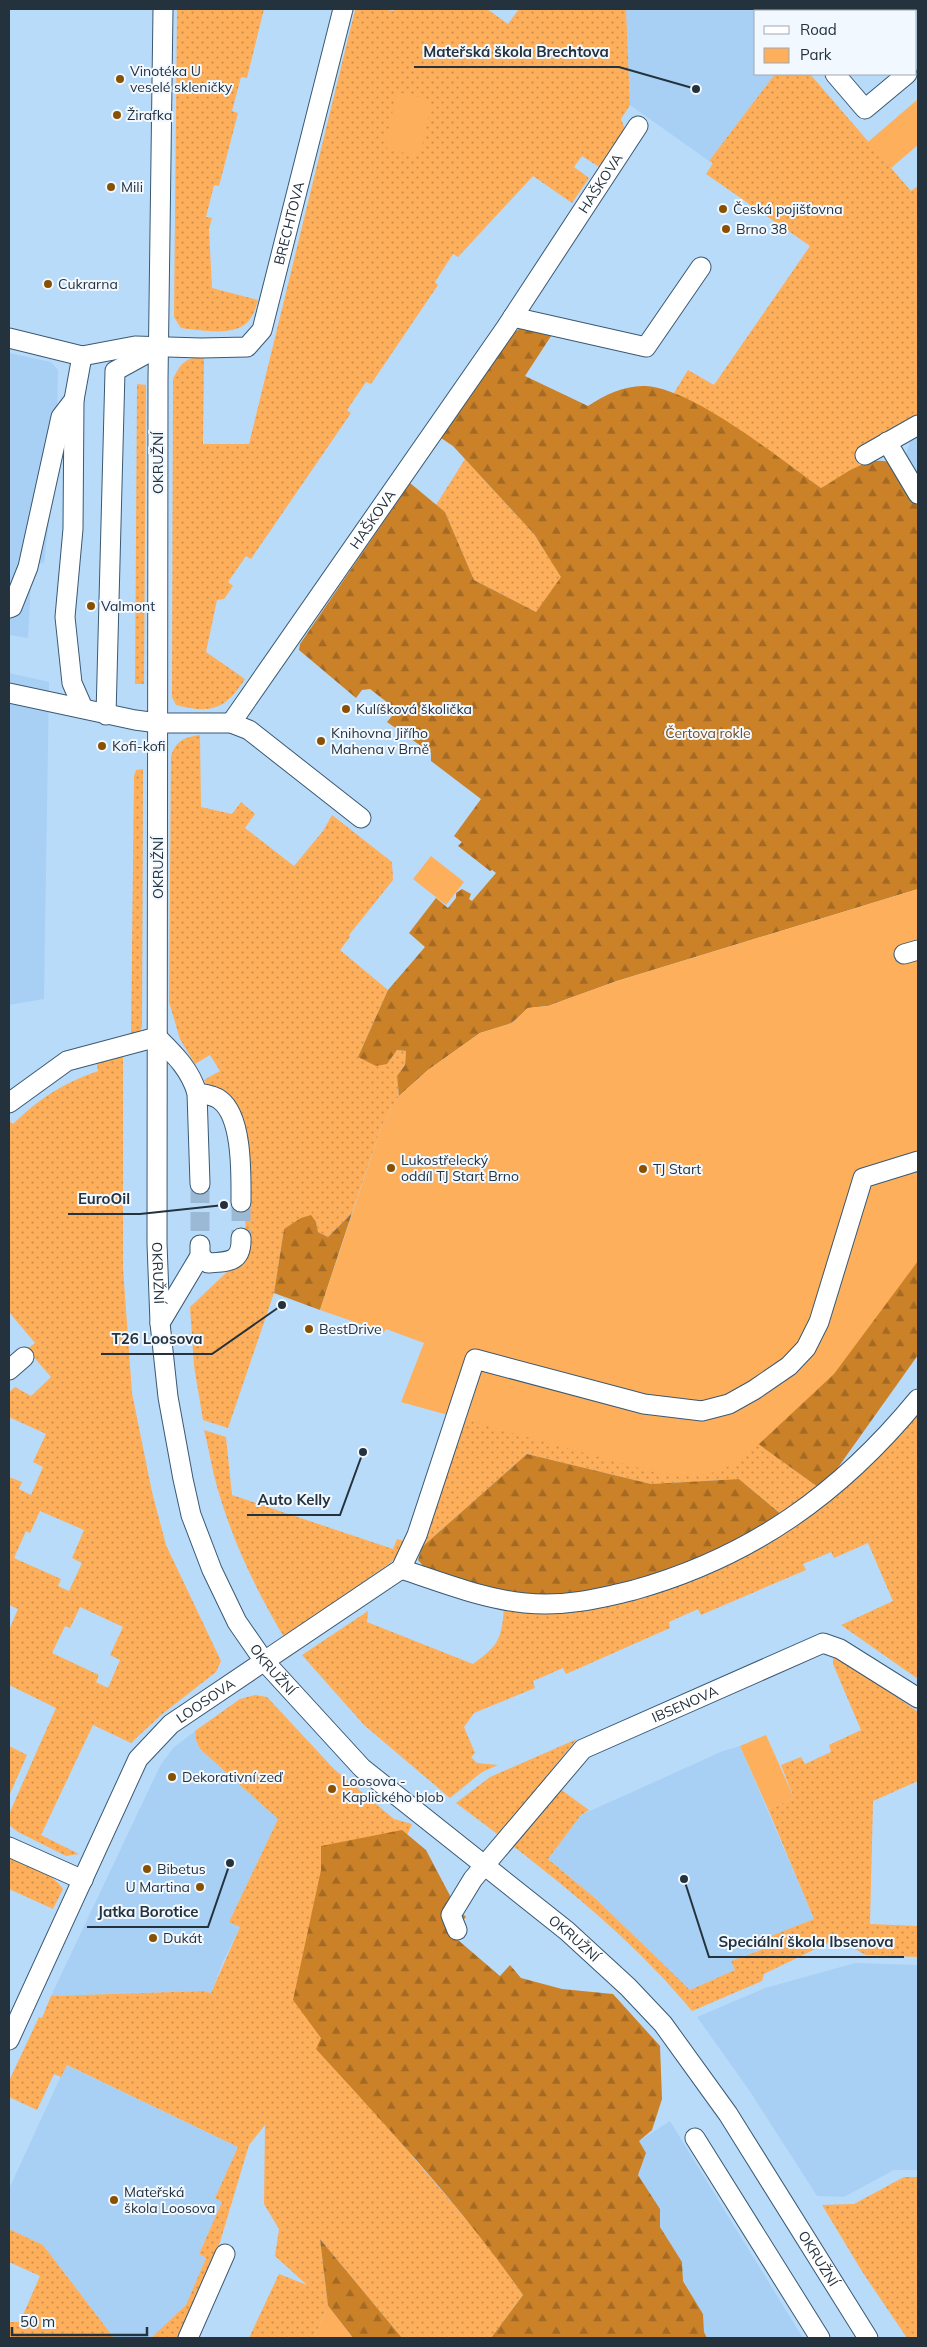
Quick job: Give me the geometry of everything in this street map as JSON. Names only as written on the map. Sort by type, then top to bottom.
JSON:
[{"type":"street","name":"OKRUŽNÍ","points":[[163,9],[158,347],[157,1243],[160,1323],[168,1397],[191,1515],[212,1570],[237,1622],[264,1660],[362,1768],[432,1826],[485,1864],[567,1931],[628,1987],[663,2024],[728,2114],[868,2338]]},
{"type":"street","name":"BRECHTOVA","points":[[82,356],[136,346],[247,347],[262,330],[343,9]]},
{"type":"street","points":[[836,75],[865,108],[906,75]]},
{"type":"street","name":"HAŠKOVA","points":[[231,723],[369,527],[513,317],[638,126]]},
{"type":"street","points":[[513,317],[646,347],[701,267]]},
{"type":"street","points":[[9,338],[82,356],[74,400],[73,530],[65,617],[72,683],[83,708]]},
{"type":"street","points":[[106,715],[115,371],[136,357],[158,347]]},
{"type":"street","points":[[13,602],[28,567],[61,417],[74,400]]},
{"type":"street","points":[[865,454],[918,425]]},
{"type":"street","points":[[887,442],[918,494]]},
{"type":"street","points":[[9,693],[83,708],[106,715],[158,723],[231,723],[248,730],[361,818]]},
{"type":"street","points":[[9,1102],[67,1062],[158,1036],[177,1056],[192,1079],[197,1093],[200,1184]]},
{"type":"street","points":[[197,1093],[219,1099],[226,1106],[231,1117],[240,1143],[241,1202]]},
{"type":"street","points":[[918,1161],[864,1178],[819,1322],[806,1348],[789,1366],[754,1390],[729,1404],[702,1412],[672,1409],[644,1404],[475,1359],[417,1535],[401,1569],[488,1596],[534,1604],[583,1602],[660,1582],[705,1566],[762,1538],[821,1497],[868,1455],[918,1398]]},
{"type":"street","points":[[160,1323],[200,1250],[208,1263],[226,1262],[236,1258],[241,1250],[241,1238]]},
{"type":"street","points":[[9,1370],[24,1357]]},
{"type":"street","name":"LOOSOVA","points":[[9,2040],[138,1759],[170,1724],[401,1569]]},
{"type":"street","name":"IBSENOVA","points":[[485,1864],[583,1749],[823,1642],[840,1649],[918,1698]]},
{"type":"street","points":[[9,1847],[83,1880]]},
{"type":"street","points":[[457,1930],[451,1915],[457,1901],[485,1864]]},
{"type":"street","points":[[695,2138],[820,2338]]},
{"type":"street","points":[[188,2338],[225,2254]]},
{"type":"shaded area","points":[[626,9],[761,9],[754,10],[754,75],[774,75],[709,161],[630,105]]},
{"type":"shaded area","points":[[9,353],[51,362],[58,370],[56,468],[44,563],[32,564],[28,638],[9,635]]},
{"type":"shaded area","points":[[918,433],[918,483],[908,464],[906,454],[910,442]]},
{"type":"shaded area","points":[[9,673],[49,682],[44,999],[9,1005]]},
{"type":"shaded area","points":[[195,1731],[200,1749],[278,1819],[229,1922],[240,1927],[222,1964],[211,1993],[204,1991],[51,1996],[160,1766],[173,1748]]},
{"type":"shaded area","points":[[740,1746],[814,1919],[772,1936],[774,1944],[732,1961],[735,1970],[690,1990],[596,1899],[548,1859],[581,1815],[723,1751]]},
{"type":"shaded area","points":[[855,1963],[918,1965],[918,2170],[894,2170],[844,2197],[817,2196],[749,2090],[697,2017],[765,1988]]},
{"type":"shaded area","name":"Mateřská škola Loosova","points":[[66,2065],[238,2147],[215,2198],[222,2202],[199,2254],[206,2258],[186,2305],[151,2338],[114,2338],[43,2245],[9,2229],[9,2189]]},
{"type":"shaded area","points":[[670,2121],[803,2338],[707,2338],[704,2332],[703,2314],[683,2280],[682,2262],[660,2227],[660,2209],[638,2175],[646,2153],[639,2141]]},
{"type":"green space","points":[[177,9],[264,9],[247,78],[241,77],[232,111],[238,113],[219,186],[214,185],[206,217],[212,218],[209,229],[212,288],[258,300],[250,319],[237,329],[228,331],[181,328],[174,317]]},
{"type":"green space","points":[[385,9],[393,11],[395,9],[487,9],[508,24],[519,9],[626,9],[630,105],[621,119],[625,129],[604,170],[582,156],[574,167],[589,178],[572,203],[533,176],[458,257],[453,254],[435,282],[438,285],[371,384],[366,382],[347,410],[351,413],[251,559],[246,556],[228,582],[233,586],[224,599],[217,600],[206,652],[245,679],[231,697],[216,707],[199,709],[176,705],[172,697],[173,379],[185,362],[192,358],[204,356],[203,444],[249,444],[355,10]]},
{"type":"green space","points":[[774,75],[811,75],[911,191],[918,186],[918,417],[869,462],[821,488],[719,417],[674,393],[688,370],[714,385],[810,246],[706,174],[713,163],[709,161]]},
{"type":"green space","points":[[402,93],[427,99],[431,105],[421,152],[415,155],[389,150],[385,144],[396,97]]},
{"type":"green space","points":[[918,99],[918,145],[891,168],[868,142]]},
{"type":"green space","name":"Čertova rokle","points":[[530,328],[553,333],[525,376],[588,406],[601,398],[630,387],[645,386],[665,390],[687,399],[736,427],[821,488],[863,464],[880,461],[889,462],[918,503],[918,889],[617,981],[548,1006],[528,1008],[512,1023],[480,1033],[428,1070],[399,1096],[397,1076],[405,1065],[406,1051],[397,1050],[387,1064],[376,1066],[358,1057],[388,990],[425,947],[409,933],[436,898],[448,908],[456,898],[456,893],[462,889],[471,894],[469,899],[472,901],[496,873],[492,870],[490,871],[458,846],[462,842],[454,836],[481,799],[431,761],[431,753],[387,722],[397,710],[370,689],[362,690],[356,698],[299,650],[300,644],[410,483],[445,512],[474,580],[536,612],[561,577],[534,534],[453,446],[441,438],[515,332],[519,329]]},
{"type":"green space","points":[[137,384],[146,385],[144,684],[135,684]]},
{"type":"green space","points":[[465,459],[534,534],[562,577],[536,612],[474,580],[445,512],[436,505]]},
{"type":"green space","points":[[200,735],[201,807],[232,814],[241,802],[255,814],[245,828],[294,866],[323,831],[332,815],[392,862],[393,880],[349,935],[350,937],[340,950],[388,990],[358,1057],[387,1064],[397,1050],[406,1051],[405,1065],[397,1076],[399,1096],[382,1125],[352,1213],[328,1237],[318,1232],[316,1222],[284,1229],[274,1293],[228,1428],[203,1420],[194,1366],[190,1307],[246,1254],[244,1142],[204,1080],[220,1071],[210,1055],[195,1064],[180,1039],[169,1002],[171,757],[175,747],[181,741]]},
{"type":"green space","points":[[143,769],[142,1027],[138,1035],[131,1039],[134,776],[136,770]]},
{"type":"green space","points":[[431,856],[464,882],[446,905],[413,879]]},
{"type":"green space","name":"TJ Start","points":[[918,889],[918,1261],[834,1374],[759,1444],[735,1463],[716,1472],[661,1474],[401,1402],[424,1343],[386,1329],[384,1332],[320,1310],[382,1125],[399,1096],[428,1070],[480,1033],[512,1023],[528,1008],[548,1006],[617,981]]},
{"type":"green space","points":[[123,1056],[123,1268],[132,1393],[152,1492],[166,1545],[221,1661],[216,1672],[161,1715],[131,1743],[93,1725],[41,1835],[79,1854],[66,1856],[18,1832],[9,1825],[9,1814],[56,1708],[9,1685],[9,1630],[18,1609],[9,1605],[9,1477],[22,1482],[19,1489],[31,1495],[43,1467],[33,1462],[46,1434],[9,1417],[9,1392],[15,1387],[31,1396],[51,1377],[27,1349],[35,1343],[9,1312],[9,1121],[13,1124],[52,1092],[74,1080],[98,1071],[96,1058]],"holes":[[[40,1511],[84,1530],[72,1558],[82,1563],[69,1591],[58,1586],[61,1579],[14,1558],[26,1531],[30,1533]],[[80,1607],[123,1627],[110,1655],[120,1660],[108,1688],[96,1682],[99,1675],[52,1653],[65,1626],[70,1628]]]},
{"type":"green space","points":[[918,1205],[918,1355],[822,1490],[739,1430]]},
{"type":"green space","points":[[352,1213],[320,1310],[274,1293],[284,1229],[301,1218],[311,1215],[316,1222],[318,1232],[328,1237]]},
{"type":"green space","points":[[728,1408],[759,1444],[822,1490],[783,1516],[739,1479],[651,1484],[527,1454],[422,1547],[464,1419]]},
{"type":"green space","points":[[918,1408],[918,1679],[841,1625],[893,1601],[868,1543],[834,1558],[831,1552],[803,1564],[806,1570],[701,1615],[698,1609],[669,1622],[670,1628],[566,1674],[563,1668],[533,1681],[535,1688],[474,1713],[464,1727],[475,1753],[471,1757],[477,1763],[498,1765],[482,1772],[450,1798],[364,1725],[302,1655],[368,1611],[367,1622],[473,1664],[489,1652],[498,1640],[502,1626],[504,1606],[710,1570]]},
{"type":"green space","points":[[204,1430],[226,1437],[232,1495],[393,1549],[397,1539],[404,1541],[399,1554],[389,1564],[284,1637],[264,1602],[238,1547],[216,1482]]},
{"type":"green space","points":[[527,1454],[651,1484],[739,1479],[783,1516],[702,1560],[613,1589],[551,1598],[490,1591],[426,1569],[418,1560],[422,1547]]},
{"type":"green space","points":[[833,1654],[918,1712],[918,1781],[873,1801],[870,1924],[918,1926],[918,1957],[866,1955],[836,1939],[764,1974],[762,1981],[692,2011],[639,1953],[610,1926],[550,1875],[456,1803],[490,1777],[577,1739],[545,1778],[589,1810],[581,1815],[548,1859],[596,1899],[690,1990],[735,1970],[731,1961],[774,1945],[771,1936],[814,1919],[768,1809],[794,1798],[781,1765],[801,1757],[805,1764],[831,1752],[829,1745],[861,1730],[833,1664]]},
{"type":"green space","points":[[255,1695],[267,1697],[334,1769],[394,1819],[412,1824],[321,2038],[407,2150],[488,2245],[523,2295],[491,2338],[402,2338],[320,2239],[328,2306],[314,2338],[249,2338],[279,2274],[307,2285],[275,2256],[279,2229],[264,2204],[265,2125],[249,2145],[214,2262],[179,2338],[151,2338],[186,2305],[206,2258],[199,2254],[222,2202],[215,2198],[238,2147],[67,2065],[61,2077],[54,2074],[37,2110],[9,2097],[9,2081],[39,2017],[42,2018],[51,1996],[204,1991],[211,1993],[240,1927],[229,1922],[278,1819],[200,1749],[195,1731],[240,1699]]},
{"type":"green space","points":[[766,1735],[794,1798],[768,1809],[740,1746]]},
{"type":"green space","points":[[9,1746],[27,1755],[9,1796]]},
{"type":"green space","points":[[402,1830],[426,1850],[456,1907],[466,1917],[451,1934],[500,1976],[510,1965],[521,1978],[562,1989],[613,1994],[660,2046],[662,2099],[652,2130],[639,2141],[646,2153],[638,2175],[660,2209],[660,2227],[682,2262],[683,2281],[703,2314],[704,2332],[707,2338],[491,2338],[523,2295],[500,2262],[450,2199],[316,2049],[321,2038],[293,2000],[321,1870],[321,1846]]},
{"type":"green space","points":[[9,1856],[45,1873],[63,1889],[53,1909],[9,1889]]},
{"type":"green space","points":[[904,2177],[918,2177],[918,2338],[907,2338],[863,2273],[822,2205],[854,2204]]},
{"type":"green space","points":[[9,2229],[43,2245],[114,2338],[9,2338],[9,2322],[20,2322],[40,2276],[9,2262]]},
{"type":"green space","points":[[320,2239],[402,2338],[353,2338],[328,2306]]},
{"type":"green space","points":[[328,2306],[353,2338],[314,2338]]},
{"type":"tunnel","points":[[200,1184],[200,1245]]},
{"type":"tunnel","points":[[241,1202],[241,1238]]},
{"type":"place","name":"Vinotéka U veselé skleničky","points":[[120,79]]},
{"type":"place","name":"Mateřská škola Brechtova","points":[[696,89]]},
{"type":"place","name":"Žirafka","points":[[117,115]]},
{"type":"place","name":"Mili","points":[[111,187]]},
{"type":"place","name":"Česká pojišťovna","points":[[723,209]]},
{"type":"place","name":"Brno 38","points":[[726,229]]},
{"type":"place","name":"Cukrarna","points":[[48,284]]},
{"type":"place","name":"Valmont","points":[[91,606]]},
{"type":"place","name":"Kulíšková školička","points":[[346,709]]},
{"type":"place","name":"Knihovna Jiřího Mahena v Brně","points":[[321,741]]},
{"type":"place","name":"Kofi-kofi","points":[[102,746]]},
{"type":"place","name":"Lukostřelecký oddíl TJ Start Brno","points":[[391,1168]]},
{"type":"place","name":"TJ Start","points":[[643,1169]]},
{"type":"place","name":"EuroOil","points":[[224,1205]]},
{"type":"place","name":"T26 Loosova","points":[[282,1305]]},
{"type":"place","name":"BestDrive","points":[[309,1329]]},
{"type":"place","name":"Auto Kelly","points":[[363,1452]]},
{"type":"place","name":"Dekorativní zeď","points":[[172,1777]]},
{"type":"place","name":"Loosova - Kaplického blob","points":[[332,1789]]},
{"type":"place","name":"Jatka Borotice","points":[[230,1863]]},
{"type":"place","name":"Bibetus","points":[[147,1869]]},
{"type":"place","name":"Speciální škola Ibsenova","points":[[684,1879]]},
{"type":"place","name":"U Martina","points":[[200,1887]]},
{"type":"place","name":"Dukát","points":[[153,1938]]},
{"type":"place","name":"Mateřská škola Loosova","points":[[114,2200]]}]
